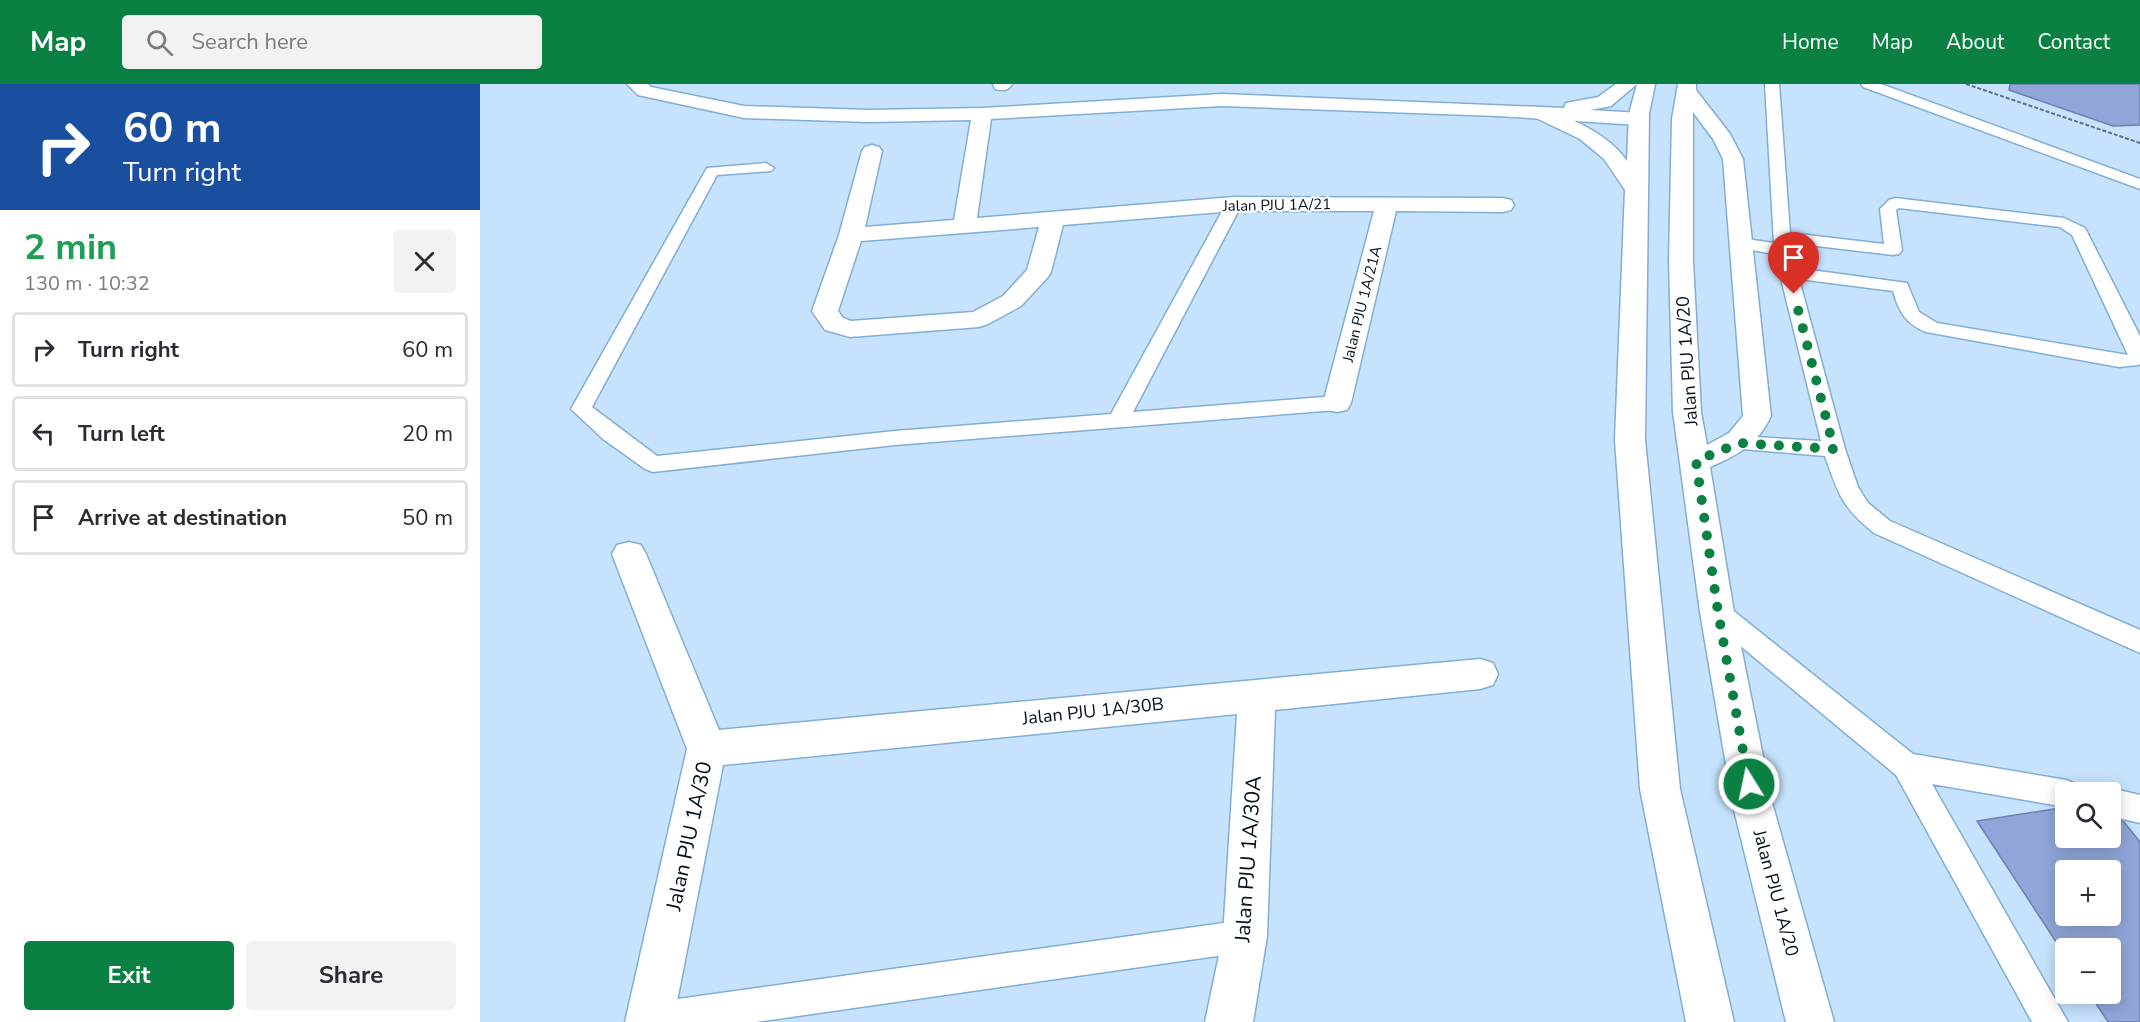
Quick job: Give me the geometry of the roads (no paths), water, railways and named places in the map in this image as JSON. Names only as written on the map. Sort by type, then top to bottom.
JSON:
[{"type":"street","points":[[636,84],[645,91],[744,112],[869,116],[982,114],[1222,100],[1541,113],[1668,101],[1723,138],[1733,159],[1739,243],[1757,416],[1753,427],[1739,443],[1696,461]]},
{"type":"street","points":[[1497,110],[1584,106],[1604,102],[1628,84]]},
{"type":"street","name":"Jalan PJU 1A/20","points":[[1646,84],[1668,101],[1682,119],[1681,261],[1687,412],[1718,612],[1753,806],[1810,1022]]},
{"type":"street","name":"Jalan PJU 1A/20","points":[[1668,101],[1636,190],[1630,440],[1659,778],[1710,1022]]},
{"type":"street","points":[[1541,113],[1587,135],[1612,155],[1636,190]]},
{"type":"street","points":[[964,226],[982,114]]},
{"type":"street","points":[[872,151],[851,235],[825,311],[834,324],[850,329],[925,325],[979,319],[1012,301],[1039,272],[1053,219]]},
{"type":"street","name":"Jalan PJU 1A/21","points":[[851,235],[1233,204],[1503,205]]},
{"type":"street","name":"Jalan PJU 1A/21A","points":[[1337,403],[1387,204]]},
{"type":"street","name":"Jalan PJU 1A/30","points":[[629,554],[707,749],[649,1021]]},
{"type":"street","name":"Jalan PJU 1A/30B","points":[[707,749],[1480,674]]},
{"type":"street","name":"Jalan PJU 1A/30A","points":[[1229,1022],[1245,936],[1257,695]]},
{"type":"lane","points":[[1772,84],[1782,243],[1834,449],[1847,488],[1860,509],[1882,527],[2140,642]]},
{"type":"lane","points":[[1868,84],[2140,184]]},
{"type":"lane","points":[[766,168],[712,171],[581,409],[653,464],[895,438],[1337,403]]},
{"type":"lane","points":[[1895,203],[2064,223],[2079,232],[2138,351],[2138,358],[2132,361],[2119,361],[1922,324],[1909,313],[1893,250],[1887,209],[1895,203]]},
{"type":"lane","points":[[1117,422],[1233,204]]},
{"type":"lane","points":[[1739,243],[1782,243],[1893,250]]},
{"type":"lane","points":[[1789,272],[1902,287]]},
{"type":"lane","points":[[1739,443],[1834,449]]},
{"type":"lane","points":[[1718,612],[1906,766],[2051,1022]]},
{"type":"lane","points":[[1906,766],[2055,792]]},
{"type":"lane","points":[[2121,805],[2140,809]]},
{"type":"lane","points":[[649,1021],[1245,936]]}]
